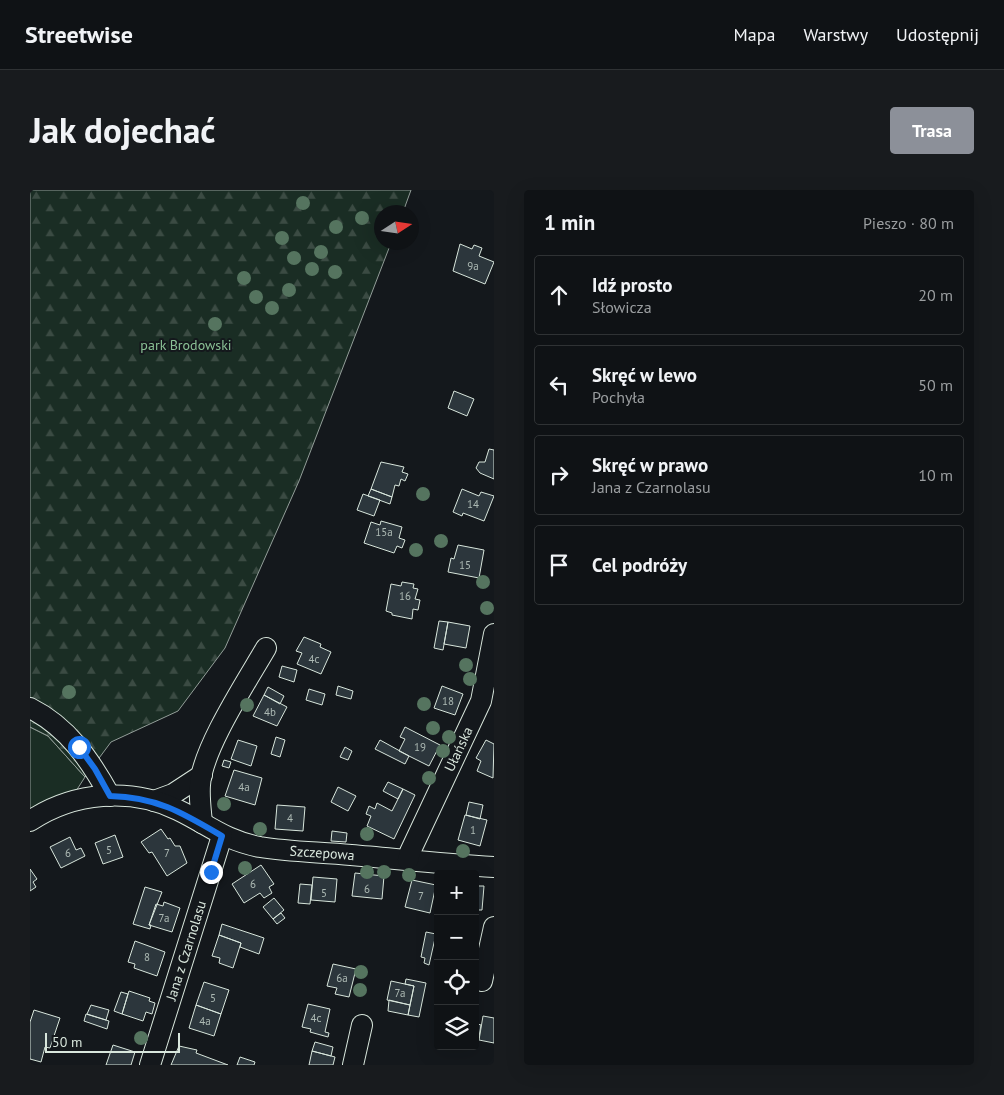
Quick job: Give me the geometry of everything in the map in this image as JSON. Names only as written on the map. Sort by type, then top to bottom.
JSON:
[{"type":"street","name":"Ułańska","points":[[408,860],[410,852],[481,701],[494,634]]},
{"type":"street","points":[[202,823],[200,791],[202,775],[219,732],[266,648]]},
{"type":"street","points":[[30,708],[47,717],[65,732],[95,769],[110,796]]},
{"type":"street","points":[[154,801],[173,794],[202,775]]},
{"type":"street","name":"Szczepowa","points":[[30,822],[63,804],[110,796],[154,801],[176,809],[222,836],[261,847],[494,867]]},
{"type":"street","name":"Jana z Czarnolasu","points":[[150,1065],[222,836]]},
{"type":"street","points":[[482,981],[494,927]]},
{"type":"street","points":[[353,1065],[362,1025]]},
{"type":"green space","name":"park Brodowski","points":[[30,190],[411,190],[406,205],[374,205],[374,250],[388,250],[299,481],[225,648],[178,711],[111,742],[85,777],[48,736],[30,727]]},
{"type":"green space","points":[[30,727],[48,736],[85,777],[76,791],[30,813]]},
{"type":"building","points":[[460,244],[472,249],[474,245],[482,248],[479,256],[494,262],[485,284],[453,271]]},
{"type":"building","points":[[454,391],[474,399],[467,416],[448,408]]},
{"type":"building","points":[[489,449],[494,450],[494,479],[480,473],[476,468],[479,462],[485,462]]},
{"type":"building","points":[[381,462],[404,467],[402,472],[408,474],[405,481],[401,479],[399,486],[395,485],[392,497],[371,489]]},
{"type":"building","points":[[371,489],[392,497],[390,504],[368,496]]},
{"type":"building","points":[[462,489],[479,496],[481,492],[494,496],[484,521],[463,513],[462,516],[453,512]]},
{"type":"building","points":[[363,494],[380,500],[374,516],[357,510]]},
{"type":"building","points":[[381,521],[402,527],[399,538],[405,540],[402,548],[397,546],[394,553],[364,543],[371,522],[380,525]]},
{"type":"building","points":[[458,545],[484,550],[479,578],[448,572],[451,558],[454,559]]},
{"type":"building","points":[[402,582],[414,584],[413,588],[418,589],[415,599],[420,600],[418,610],[413,609],[412,619],[392,615],[392,613],[386,611],[391,584],[401,586]]},
{"type":"building","points":[[439,621],[448,622],[443,650],[434,648]]},
{"type":"building","points":[[448,622],[470,626],[466,648],[444,644]]},
{"type":"building","points":[[304,637],[321,644],[320,647],[331,652],[321,674],[297,664],[302,653],[296,651]]},
{"type":"building","points":[[282,666],[297,670],[294,682],[279,677]]},
{"type":"building","points":[[338,686],[353,691],[351,699],[336,695]]},
{"type":"building","points":[[442,686],[463,694],[455,715],[434,708]]},
{"type":"building","points":[[268,687],[284,696],[280,704],[264,695]]},
{"type":"building","points":[[309,689],[325,694],[322,705],[306,700]]},
{"type":"building","points":[[264,695],[287,707],[277,726],[253,716]]},
{"type":"building","points":[[405,727],[440,745],[429,766],[399,751],[405,739],[400,737]]},
{"type":"building","points":[[276,737],[285,740],[280,757],[271,754]]},
{"type":"building","points":[[238,740],[257,746],[251,766],[231,759]]},
{"type":"building","points":[[380,740],[409,756],[405,764],[375,749]]},
{"type":"building","points":[[486,740],[494,744],[493,778],[477,771],[481,761],[476,758]]},
{"type":"building","points":[[345,747],[352,751],[348,760],[340,757]]},
{"type":"building","points":[[224,760],[231,762],[229,768],[222,766]]},
{"type":"building","points":[[234,770],[262,778],[255,805],[225,796]]},
{"type":"building","points":[[388,782],[403,789],[398,799],[383,791]]},
{"type":"building","points":[[338,787],[356,796],[348,811],[331,802]]},
{"type":"building","points":[[403,789],[415,795],[394,839],[367,826],[371,816],[366,814],[369,806],[375,809],[377,803],[392,811]]},
{"type":"building","points":[[469,802],[483,805],[480,819],[466,815]]},
{"type":"building","points":[[277,805],[305,807],[303,831],[275,829]]},
{"type":"building","points":[[465,815],[487,820],[480,846],[458,840]]},
{"type":"building","points":[[161,829],[175,846],[180,846],[187,863],[167,876],[152,852],[149,853],[141,842]]},
{"type":"building","points":[[332,831],[347,833],[346,842],[331,841]]},
{"type":"building","points":[[115,835],[123,857],[103,864],[95,843]]},
{"type":"building","points":[[70,837],[76,850],[81,848],[85,856],[61,868],[50,847]]},
{"type":"building","points":[[261,865],[274,884],[269,887],[272,893],[264,898],[260,893],[244,903],[232,884]]},
{"type":"building","points":[[30,869],[37,879],[33,882],[36,887],[30,891]]},
{"type":"building","points":[[355,873],[384,876],[382,899],[352,896]]},
{"type":"building","points":[[313,877],[337,879],[335,902],[311,900]]},
{"type":"building","points":[[412,880],[434,885],[430,913],[405,907]]},
{"type":"building","points":[[300,884],[312,885],[310,904],[298,903]]},
{"type":"building","points":[[479,886],[484,886],[482,910],[479,910]]},
{"type":"building","points":[[145,887],[162,892],[149,925],[151,925],[150,929],[133,924]]},
{"type":"building","points":[[274,898],[284,910],[273,919],[263,907]]},
{"type":"building","points":[[164,902],[180,908],[172,932],[149,925],[156,904],[163,906]]},
{"type":"building","points":[[281,913],[285,918],[277,924],[273,919]]},
{"type":"building","points":[[222,924],[264,938],[259,954],[240,947],[241,943],[219,935]]},
{"type":"building","points":[[426,932],[434,934],[429,965],[424,963],[425,958],[421,957]]},
{"type":"building","points":[[219,935],[241,943],[233,968],[219,963],[220,958],[212,956]]},
{"type":"building","points":[[135,941],[165,952],[157,976],[134,968],[135,964],[128,962]]},
{"type":"building","points":[[333,964],[356,969],[349,997],[335,994],[337,988],[327,986]]},
{"type":"building","points":[[406,979],[426,983],[419,1017],[408,1015],[414,986],[405,984]]},
{"type":"building","points":[[391,981],[414,986],[410,1005],[387,1000]]},
{"type":"building","points":[[204,982],[229,990],[221,1014],[196,1005]]},
{"type":"building","points":[[129,991],[150,998],[149,1001],[155,1003],[152,1014],[146,1012],[143,1021],[122,1014]]},
{"type":"building","points":[[121,992],[128,994],[122,1014],[114,1011]]},
{"type":"building","points":[[389,1000],[410,1005],[408,1015],[388,1011]]},
{"type":"building","points":[[308,1004],[330,1009],[325,1032],[329,1033],[328,1037],[310,1032],[311,1029],[302,1027]]},
{"type":"building","points":[[91,1005],[109,1010],[106,1020],[87,1014]]},
{"type":"building","points":[[196,1005],[221,1014],[214,1036],[189,1028]]},
{"type":"building","points":[[34,1010],[60,1018],[50,1048],[45,1047],[41,1062],[30,1059],[30,1022]]},
{"type":"building","points":[[86,1014],[109,1021],[107,1029],[84,1021]]},
{"type":"building","points":[[483,1016],[494,1018],[494,1043],[479,1040]]},
{"type":"building","points":[[315,1042],[333,1047],[331,1056],[312,1051]]},
{"type":"building","points":[[113,1045],[135,1052],[131,1065],[106,1065]]},
{"type":"building","points":[[179,1046],[197,1050],[196,1053],[228,1065],[171,1065]]},
{"type":"building","points":[[312,1051],[335,1057],[333,1065],[309,1065]]},
{"type":"building","points":[[240,1057],[255,1062],[254,1065],[237,1065]]},
{"type":"route","points":[[79,747],[95,769],[110,796],[129,796],[160,803],[176,809],[222,836],[211,872]]}]
